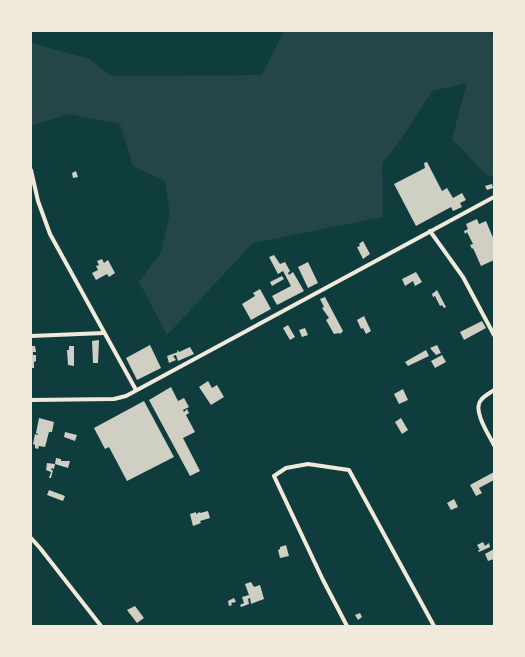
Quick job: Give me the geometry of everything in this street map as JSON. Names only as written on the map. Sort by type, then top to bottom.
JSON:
[{"type":"street","points":[[31,170],[38,201],[50,234],[136,390]]},
{"type":"street","points":[[31,400],[114,399],[126,396],[494,197]]},
{"type":"street","points":[[430,231],[463,277],[494,335]]},
{"type":"street","points":[[31,336],[104,334]]},
{"type":"street","points":[[494,390],[481,400],[478,408],[482,421],[494,445]]},
{"type":"street","points":[[347,626],[323,580],[274,476],[286,468],[308,464],[348,470],[434,626]]},
{"type":"street","points":[[31,538],[101,626]]},
{"type":"shaded area","points":[[284,31],[488,31],[494,35],[494,177],[486,174],[452,139],[467,83],[432,91],[400,141],[382,163],[383,217],[253,243],[167,335],[139,282],[161,252],[170,214],[165,181],[133,166],[120,124],[69,114],[31,126],[31,43],[89,59],[112,76],[262,75]]},
{"type":"building","points":[[427,162],[442,191],[447,188],[453,198],[462,193],[466,200],[460,203],[462,207],[453,211],[451,207],[416,226],[394,184],[425,168],[424,163]]},
{"type":"building","points":[[76,171],[78,177],[73,178],[72,173]]},
{"type":"building","points":[[492,184],[493,188],[487,190],[485,186]]},
{"type":"building","points":[[477,219],[479,224],[486,221],[494,240],[494,260],[481,266],[473,248],[472,249],[470,245],[473,244],[467,232],[465,234],[464,231],[468,229],[466,224]]},
{"type":"building","points":[[363,241],[370,254],[363,259],[357,247],[360,246],[359,244]]},
{"type":"building","points":[[274,255],[280,264],[285,262],[290,271],[288,273],[289,275],[293,272],[304,291],[277,305],[272,296],[291,286],[283,271],[278,274],[269,257]]},
{"type":"building","points":[[102,259],[104,263],[108,260],[115,273],[109,277],[107,274],[96,280],[92,273],[98,270],[96,266],[99,265],[97,261]]},
{"type":"building","points":[[308,262],[318,283],[308,288],[298,267]]},
{"type":"building","points":[[416,272],[422,282],[415,286],[413,281],[405,286],[402,279]]},
{"type":"building","points":[[282,276],[284,279],[272,286],[270,282]]},
{"type":"building","points":[[260,289],[271,309],[251,320],[242,304],[255,296],[253,293]]},
{"type":"building","points":[[437,290],[446,307],[444,308],[442,305],[440,306],[435,296],[433,297],[432,294]]},
{"type":"building","points":[[325,297],[343,331],[340,334],[334,334],[326,320],[329,318],[322,308],[324,307],[320,299]]},
{"type":"building","points":[[364,316],[371,331],[366,334],[363,328],[361,329],[357,320]]},
{"type":"building","points":[[482,321],[486,328],[464,340],[460,332]]},
{"type":"building","points":[[288,325],[295,337],[290,340],[283,328]]},
{"type":"building","points":[[305,328],[308,335],[302,337],[299,330]]},
{"type":"building","points":[[99,340],[98,363],[93,363],[92,341]]},
{"type":"building","points":[[150,345],[161,368],[137,380],[126,358]]},
{"type":"building","points":[[437,345],[441,353],[436,355],[430,348]]},
{"type":"building","points":[[31,346],[35,346],[36,352],[33,352],[33,355],[36,355],[34,368],[31,368]]},
{"type":"building","points":[[69,346],[74,346],[74,366],[68,365],[67,350],[69,350]]},
{"type":"building","points":[[190,347],[194,354],[178,361],[176,355],[173,356],[176,360],[169,363],[167,356],[178,352],[178,350],[179,352]]},
{"type":"building","points":[[426,350],[429,356],[408,366],[405,362]]},
{"type":"building","points":[[442,355],[446,362],[435,368],[431,361]]},
{"type":"building","points":[[208,381],[212,388],[217,385],[224,397],[211,405],[199,387]]},
{"type":"building","points":[[171,387],[178,401],[184,398],[189,407],[183,410],[184,412],[187,409],[189,413],[186,415],[195,432],[183,438],[200,471],[190,476],[149,400]]},
{"type":"building","points":[[403,389],[408,400],[399,404],[394,394]]},
{"type":"building","points":[[144,401],[174,457],[127,481],[109,447],[105,449],[94,428]]},
{"type":"building","points":[[39,418],[54,422],[52,432],[49,432],[45,447],[39,446],[38,449],[35,448],[35,445],[33,444],[35,434],[38,435],[36,433]]},
{"type":"building","points":[[401,418],[408,430],[402,434],[395,422]]},
{"type":"building","points":[[65,432],[77,435],[75,441],[64,437]]},
{"type":"building","points":[[56,458],[61,459],[61,461],[70,461],[68,468],[55,464]]},
{"type":"building","points":[[47,463],[55,464],[54,469],[52,468],[51,470],[53,470],[51,478],[49,478],[51,472],[46,470]]},
{"type":"building","points":[[494,472],[494,480],[479,488],[482,493],[476,496],[470,485]]},
{"type":"building","points":[[49,490],[65,496],[63,501],[47,495]]},
{"type":"building","points":[[454,499],[458,507],[451,510],[447,503]]},
{"type":"building","points":[[208,511],[210,518],[200,521],[201,523],[193,526],[190,514]]},
{"type":"building","points":[[483,542],[485,546],[489,543],[490,547],[479,552],[478,550],[480,550],[477,545]]},
{"type":"building","points":[[286,545],[289,556],[280,558],[278,550],[280,547]]},
{"type":"building","points":[[494,549],[494,559],[488,561],[485,554]]},
{"type":"building","points":[[251,582],[254,587],[260,585],[264,599],[251,604],[250,598],[248,599],[249,604],[241,607],[240,605],[244,603],[242,597],[249,595],[245,584]]},
{"type":"building","points":[[234,598],[236,602],[231,603],[232,605],[229,606],[228,601]]},
{"type":"building","points":[[135,606],[144,618],[137,623],[127,610]]},
{"type":"building","points":[[360,613],[362,617],[358,620],[355,615]]}]
